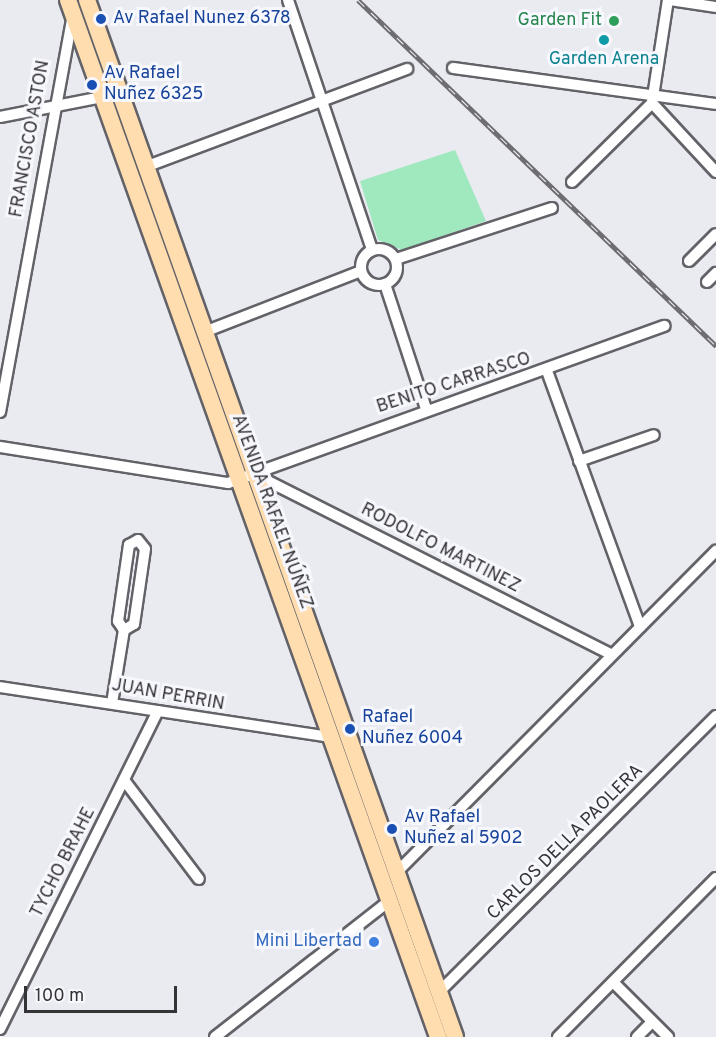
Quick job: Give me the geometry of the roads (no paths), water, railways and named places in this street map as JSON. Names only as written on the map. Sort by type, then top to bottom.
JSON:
[{"type":"main road","name":"AVENIDA RAFAEL NÚÑEZ","points":[[87,0],[204,332],[246,476],[331,737],[438,1037]]},
{"type":"main road","name":"AVENIDA RAFAEL NÚÑEZ","points":[[70,7],[226,442],[246,476],[260,509],[268,512],[455,1037]]},
{"type":"main road","points":[[95,76],[129,159],[145,167]]},
{"type":"street","points":[[288,0],[372,250]]},
{"type":"street","points":[[572,182],[653,99],[669,0],[716,7]]},
{"type":"street","name":"FRANCISCO ASTON","points":[[0,412],[70,7]]},
{"type":"street","points":[[453,68],[653,99],[716,104]]},
{"type":"street","points":[[145,167],[407,69]]},
{"type":"street","points":[[0,117],[53,110],[102,97]]},
{"type":"street","points":[[653,99],[716,172]]},
{"type":"street","points":[[396,259],[552,208]]},
{"type":"street","points":[[689,261],[716,234]]},
{"type":"street","points":[[372,250],[386,250],[396,259],[397,272],[385,284],[370,283],[361,271],[362,261],[372,250]]},
{"type":"street","points":[[204,332],[361,271]]},
{"type":"street","points":[[707,282],[716,273]]},
{"type":"street","points":[[385,284],[426,409]]},
{"type":"street","name":"BENITO CARRASCO","points":[[0,447],[214,483],[246,476],[426,409],[547,371],[665,326]]},
{"type":"street","points":[[547,371],[640,627]]},
{"type":"street","points":[[579,461],[654,435]]},
{"type":"street","name":"RODOLFO MARTINEZ","points":[[246,476],[612,655]]},
{"type":"street","points":[[112,703],[124,630],[118,621],[129,545],[138,540],[145,549],[136,613],[134,624],[124,630]]},
{"type":"street","points":[[397,872],[716,551]]},
{"type":"street","name":"JUAN PERRIN","points":[[0,687],[331,737]]},
{"type":"street","name":"TYCHO BRAHE","points":[[0,1029],[158,711]]},
{"type":"street","name":"CARLOS DELLA PAOLERA","points":[[439,992],[716,716]]},
{"type":"street","points":[[124,780],[199,879]]},
{"type":"street","points":[[558,1037],[716,878]]},
{"type":"street","points":[[215,1037],[388,901]]},
{"type":"street","points":[[613,982],[668,1037]]},
{"type":"street","points":[[637,1037],[652,1022]]},
{"type":"railway","points":[[358,0],[716,346]]},
{"type":"place","name":"Av Rafael Nunez 6378","points":[[101,19]]},
{"type":"place","name":"Garden Fit","points":[[614,21]]},
{"type":"place","name":"Garden Arena","points":[[604,40]]},
{"type":"place","name":"Av Rafael Nuñez 6325","points":[[92,85]]},
{"type":"place","name":"Rafael Nuñez 6004","points":[[350,729]]},
{"type":"place","name":"Av Rafael Nuñez al 5902","points":[[392,829]]},
{"type":"place","name":"Mini Libertad","points":[[374,942]]}]
